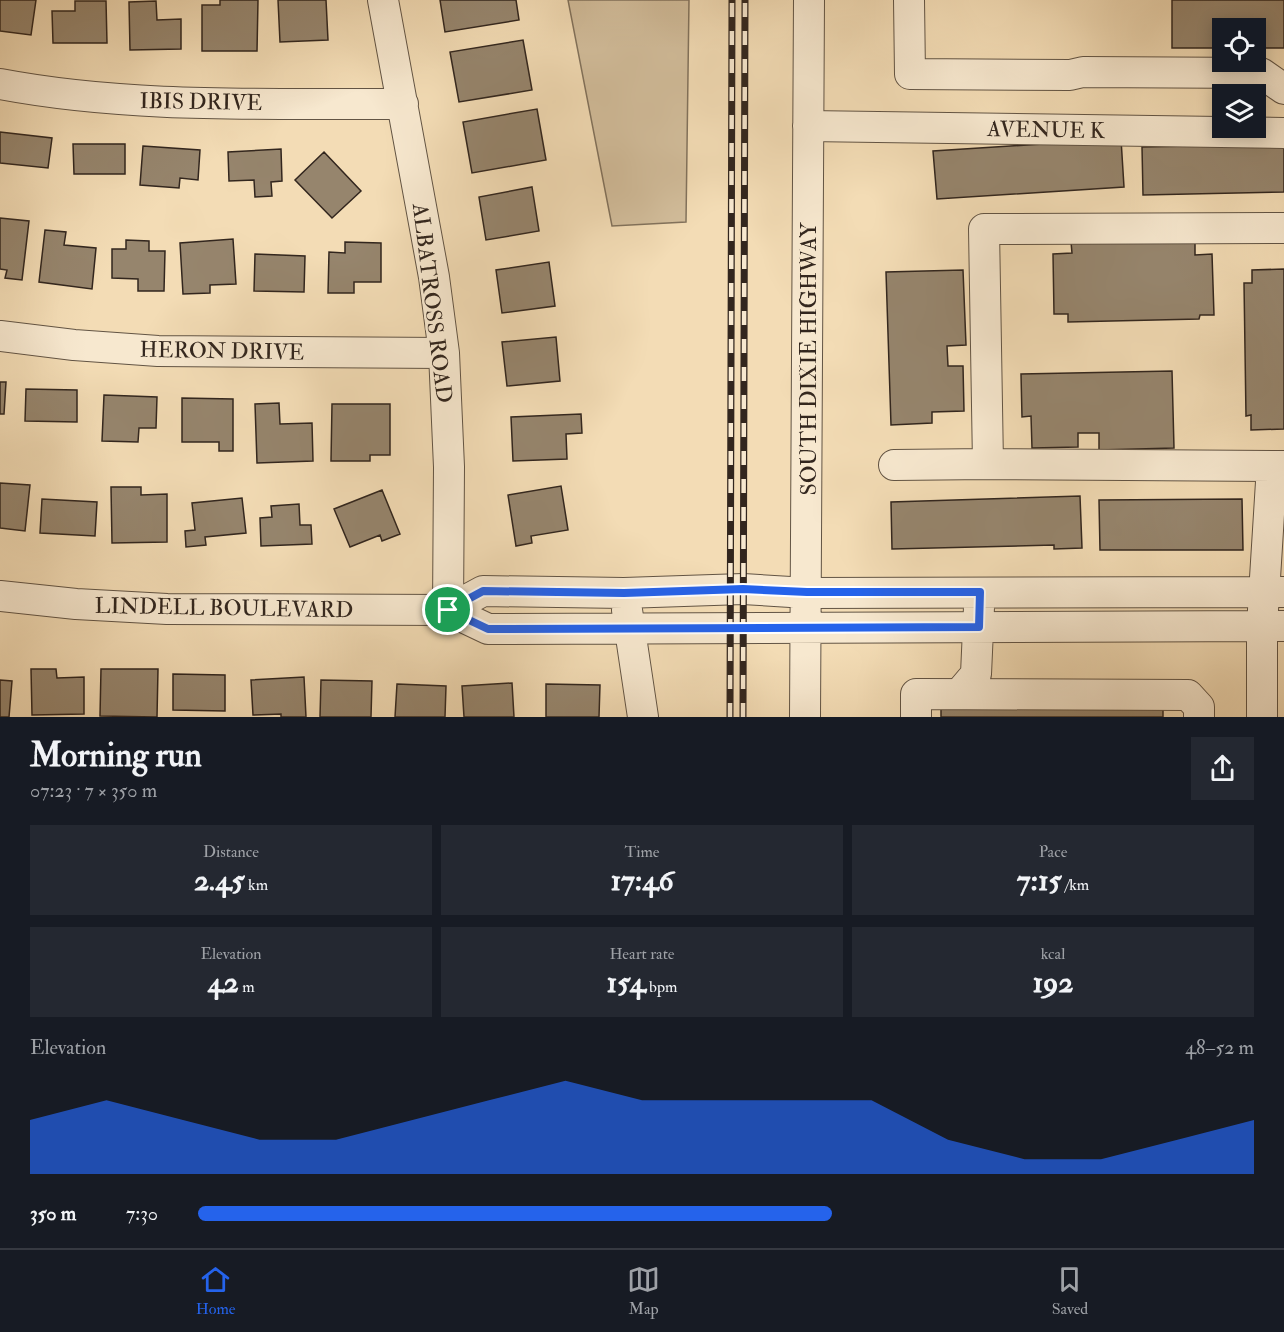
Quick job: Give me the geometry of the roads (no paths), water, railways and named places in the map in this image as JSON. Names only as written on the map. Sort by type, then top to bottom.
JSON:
[{"type":"street","name":"ALBATROSS ROAD","points":[[383,0],[434,277],[444,353],[449,467],[448,610]]},
{"type":"street","name":"SOUTH DIXIE HIGHWAY","points":[[805,717],[809,0]]},
{"type":"street","points":[[909,0],[909,74],[1262,73],[1284,90]]},
{"type":"street","name":"IBIS DRIVE","points":[[0,84],[97,98],[174,103],[403,104]]},
{"type":"street","name":"AVENUE K","points":[[808,126],[1284,133]]},
{"type":"street","points":[[988,464],[984,229],[1284,228]]},
{"type":"street","name":"HERON DRIVE","points":[[0,336],[74,345],[158,351],[444,353]]},
{"type":"street","points":[[894,465],[1278,466],[1273,626],[1262,717]]},
{"type":"street","name":"LINDELL BOULEVARD","points":[[448,610],[483,591],[624,593],[743,589],[807,592],[1274,592]]},
{"type":"street","points":[[959,694],[976,674],[980,592]]},
{"type":"street","points":[[624,593],[643,717]]},
{"type":"street","name":"LINDELL BOULEVARD","points":[[0,596],[76,604],[167,609],[448,610],[488,629],[1273,626]]},
{"type":"street","points":[[916,717],[916,694],[1188,695],[1199,707],[1199,717]]},
{"type":"railway","points":[[730,717],[732,0]]},
{"type":"railway","points":[[743,717],[745,0]]}]
